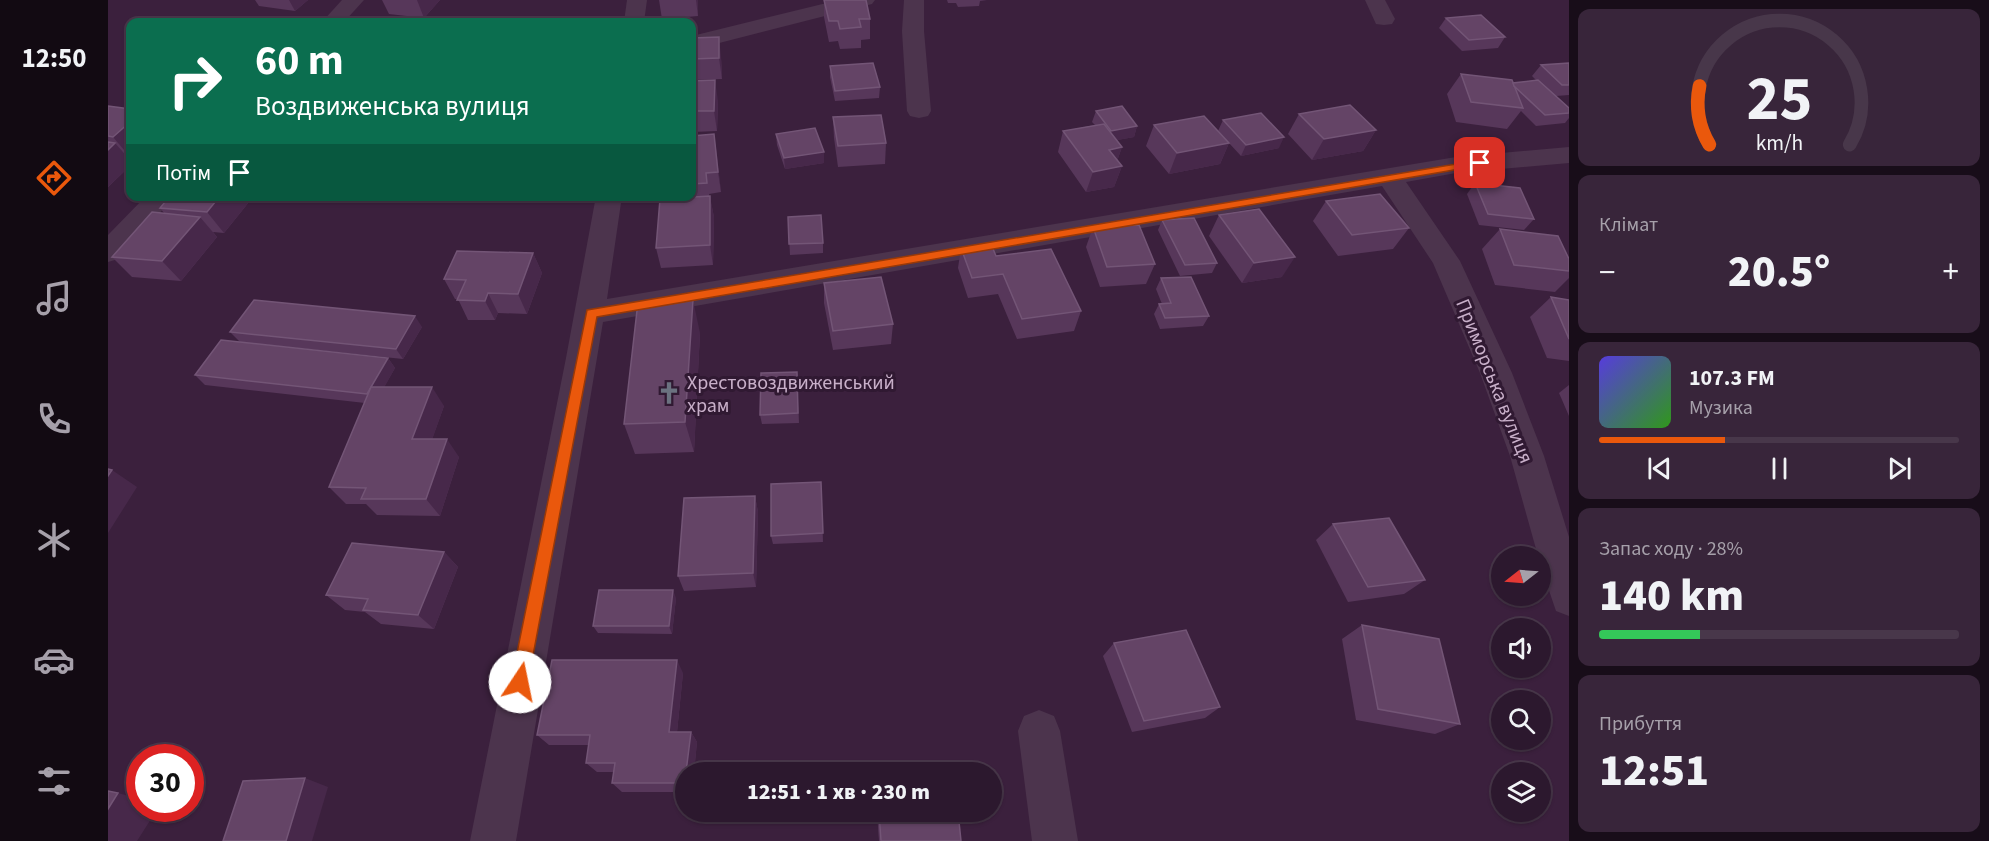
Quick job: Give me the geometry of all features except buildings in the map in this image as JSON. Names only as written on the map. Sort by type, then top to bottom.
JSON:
[{"type":"street","points":[[336,18],[354,0]]},
{"type":"street","points":[[635,18],[637,0]]},
{"type":"street","points":[[696,42],[865,0]]},
{"type":"street","points":[[914,0],[919,111]]},
{"type":"street","points":[[591,313],[1456,165],[1569,155]]},
{"type":"street","name":"Приморська вулиця","points":[[1390,178],[1446,261],[1496,373],[1527,456],[1569,598]]},
{"type":"street","points":[[108,252],[157,201]]},
{"type":"street","points":[[493,841],[520,682],[591,313],[608,201]]},
{"type":"street","points":[[1039,731],[1055,841]]},
{"type":"place","name":"Хрестовоздвиженський храм","points":[[669,393]]},
{"type":"route","points":[[520,682],[591,313],[1366,183],[1456,165],[1480,163]]}]
